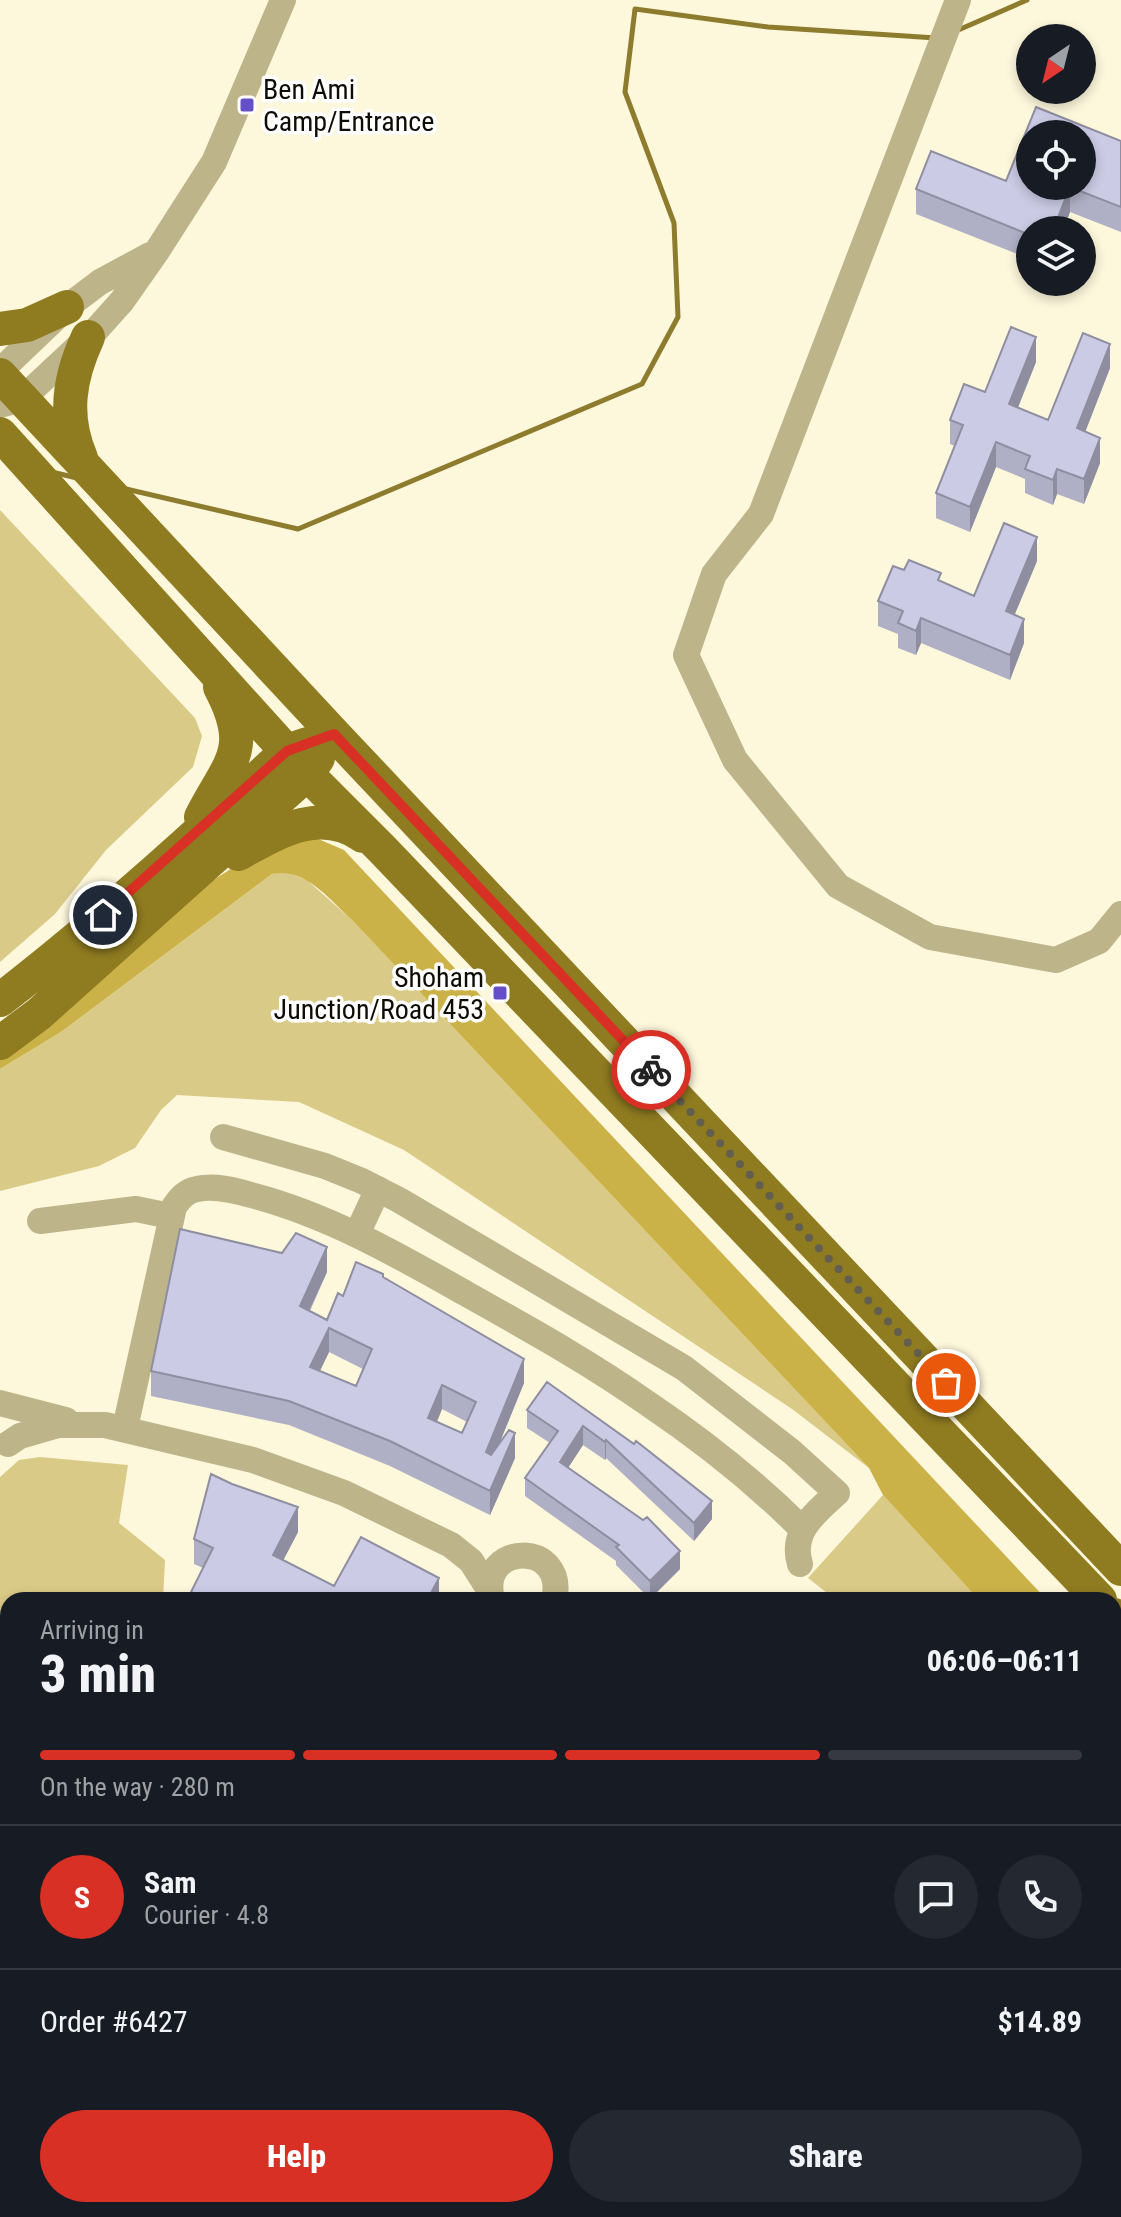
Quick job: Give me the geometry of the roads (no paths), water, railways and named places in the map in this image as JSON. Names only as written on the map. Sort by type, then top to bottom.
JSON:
[{"type":"main road","points":[[0,329],[27,325],[67,307]]},
{"type":"main road","points":[[85,466],[75,445],[69,408],[75,364],[88,337]]},
{"type":"main road","points":[[6,388],[85,466],[1121,1569]]},
{"type":"main road","points":[[0,434],[297,763],[1092,1592]]},
{"type":"main road","points":[[188,842],[238,745],[232,712],[205,658]]},
{"type":"main road","points":[[0,1000],[188,842],[334,734]]},
{"type":"main road","points":[[0,1043],[39,1014],[192,879],[297,763]]},
{"type":"main road","points":[[192,879],[281,831],[315,821],[354,829],[382,849]]},
{"type":"street","points":[[6,388],[88,337],[122,301],[214,162],[283,0]]},
{"type":"street","points":[[958,0],[761,514],[714,574],[686,655],[735,760],[838,886],[930,937],[1056,960],[1099,941],[1121,914]]},
{"type":"street","points":[[6,388],[67,307],[100,282],[157,251]]},
{"type":"street","points":[[223,1137],[325,1166],[378,1189],[684,1368],[741,1411],[837,1493],[802,1529],[797,1541],[800,1564]]},
{"type":"street","points":[[125,1428],[170,1216],[179,1198],[189,1191],[199,1188],[234,1190],[275,1201],[357,1234],[541,1336],[647,1402],[740,1472],[802,1529]]},
{"type":"street","points":[[357,1234],[378,1189]]},
{"type":"street","points":[[40,1221],[136,1209],[170,1216]]},
{"type":"street","points":[[0,1404],[82,1424]]},
{"type":"street","points":[[0,1404],[11,1425],[4,1450]]},
{"type":"street","points":[[4,1450],[20,1436],[58,1425],[82,1424],[125,1428],[241,1456],[385,1511],[451,1545],[482,1555],[527,1555],[545,1563],[554,1577],[556,1592]]},
{"type":"street","points":[[451,1545],[471,1561],[489,1592]]},
{"type":"street","points":[[491,1592],[493,1572],[512,1557]]},
{"type":"waterway","points":[[956,31],[1027,0]]},
{"type":"waterway","points":[[126,489],[298,529],[642,384],[678,317],[674,223],[625,92],[635,9],[768,27],[936,38]]},
{"type":"waterway","points":[[56,473],[77,478]]},
{"type":"place","name":"Ben Ami Camp/Entrance","points":[[247,105]]},
{"type":"place","name":"Shoham Junction/Road 453","points":[[500,993]]}]
